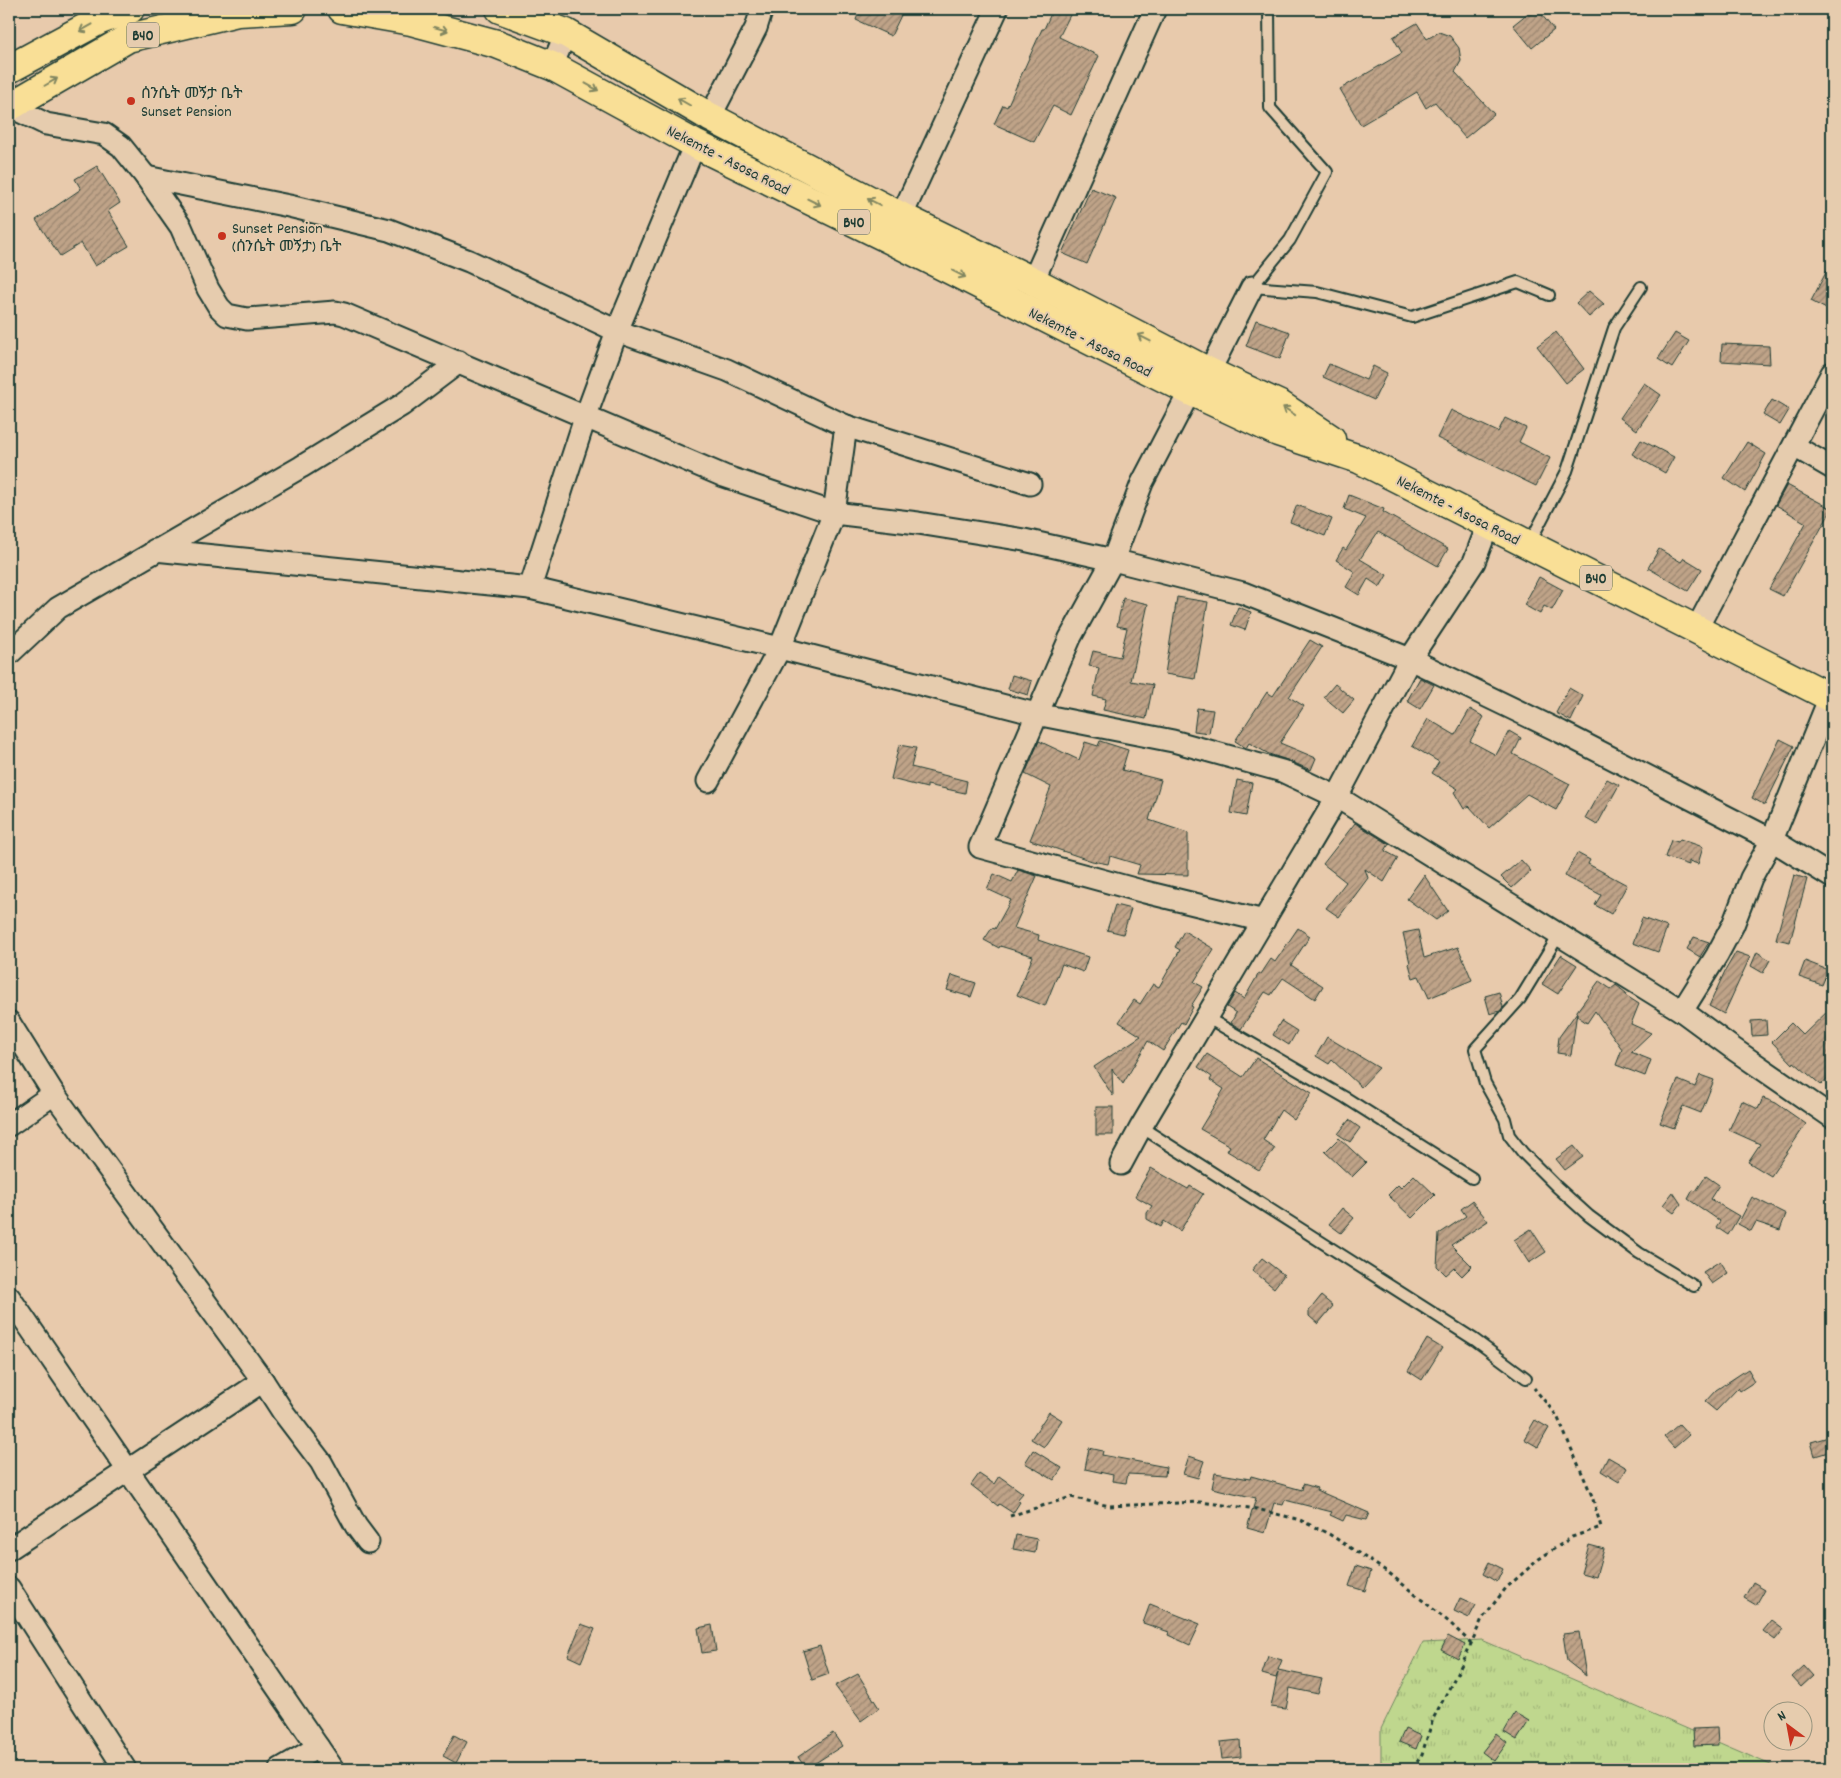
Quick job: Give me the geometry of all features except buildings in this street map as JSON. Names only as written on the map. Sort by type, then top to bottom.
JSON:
[{"type":"highway","name":"B40","points":[[9,69],[100,20],[130,9]]},
{"type":"highway","name":"B40","points":[[9,106],[128,38],[238,12],[293,9]]},
{"type":"highway","name":"Nekemte - Asosa Road","points":[[342,9],[421,23],[497,44],[552,66],[695,144],[896,228],[1199,381],[1280,405],[1359,459],[1697,628],[1831,698]]},
{"type":"highway","name":"B40","points":[[500,9],[566,33],[896,228],[1034,281],[1199,381]]},
{"type":"street","points":[[710,117],[756,28],[762,9]]},
{"type":"street","points":[[896,228],[997,9]]},
{"type":"street","points":[[1034,281],[1154,9]]},
{"type":"street","points":[[552,66],[566,33]]},
{"type":"street","points":[[9,106],[46,124],[104,134],[121,146],[146,177],[181,227],[208,289],[219,307],[227,314],[247,319],[335,312],[459,362],[585,418],[724,476],[834,513],[918,523],[1024,540],[1243,593],[1410,659],[1561,732],[1772,840],[1832,877]]},
{"type":"street","points":[[530,588],[585,418],[617,331],[695,144]]},
{"type":"street","points":[[146,177],[289,206],[389,230],[468,261],[617,331],[727,370],[846,426],[1030,484]]},
{"type":"street","points":[[1252,287],[1142,483],[1113,560],[1070,638],[980,847],[1146,892],[1264,921]]},
{"type":"street","points":[[9,654],[58,608],[154,550],[301,467],[402,405],[459,362]]},
{"type":"street","points":[[1697,628],[1832,373]]},
{"type":"street","points":[[708,781],[780,648],[834,513],[846,426]]},
{"type":"street","points":[[1794,446],[1832,468]]},
{"type":"street","points":[[1120,1164],[1337,798],[1410,659],[1474,562],[1488,525]]},
{"type":"street","points":[[154,550],[530,588],[780,648],[1036,714],[1173,741],[1282,771],[1337,798],[1682,1011],[1832,1117]]},
{"type":"street","points":[[1682,1011],[1717,955],[1733,925],[1752,878],[1772,840],[1831,698]]},
{"type":"street","points":[[9,1022],[54,1094],[321,1462],[356,1526],[368,1542]]},
{"type":"street","points":[[9,1125],[54,1094]]},
{"type":"street","points":[[9,1297],[333,1769]]},
{"type":"street","points":[[9,1549],[263,1381]]},
{"type":"street","points":[[9,1588],[125,1769]]},
{"type":"street","points":[[280,1769],[318,1747]]},
{"type":"lane","points":[[1252,287],[1290,240],[1326,172],[1270,108],[1269,9]]},
{"type":"lane","points":[[1252,287],[1317,292],[1412,317],[1518,282],[1549,295]]},
{"type":"lane","points":[[1528,545],[1567,471],[1614,328],[1641,287]]},
{"type":"lane","points":[[1559,935],[1520,998],[1476,1049],[1485,1083],[1505,1119],[1509,1135],[1523,1153],[1557,1187],[1589,1216],[1639,1253],[1694,1286]]},
{"type":"lane","points":[[1206,1017],[1346,1098],[1472,1178]]},
{"type":"lane","points":[[1141,1127],[1475,1340],[1526,1378]]},
{"type":"path","points":[[1413,1769],[1422,1754],[1433,1719],[1482,1619],[1506,1588],[1538,1559],[1572,1537],[1601,1527],[1592,1496],[1557,1416],[1526,1378]]},
{"type":"path","points":[[1010,1516],[1071,1498],[1109,1506],[1200,1502],[1257,1509],[1300,1520],[1329,1534],[1389,1573],[1449,1622],[1471,1643]]},
{"type":"green space","points":[[1482,1640],[1780,1769],[1381,1769],[1381,1729],[1423,1643]]},
{"type":"place","name":"ሰንሴት መኝታ ቤት Sunset Pension","points":[[131,101]]},
{"type":"place","name":"Sunset Pension (ሰንሴት መኝታ) ቤት","points":[[222,236]]}]
